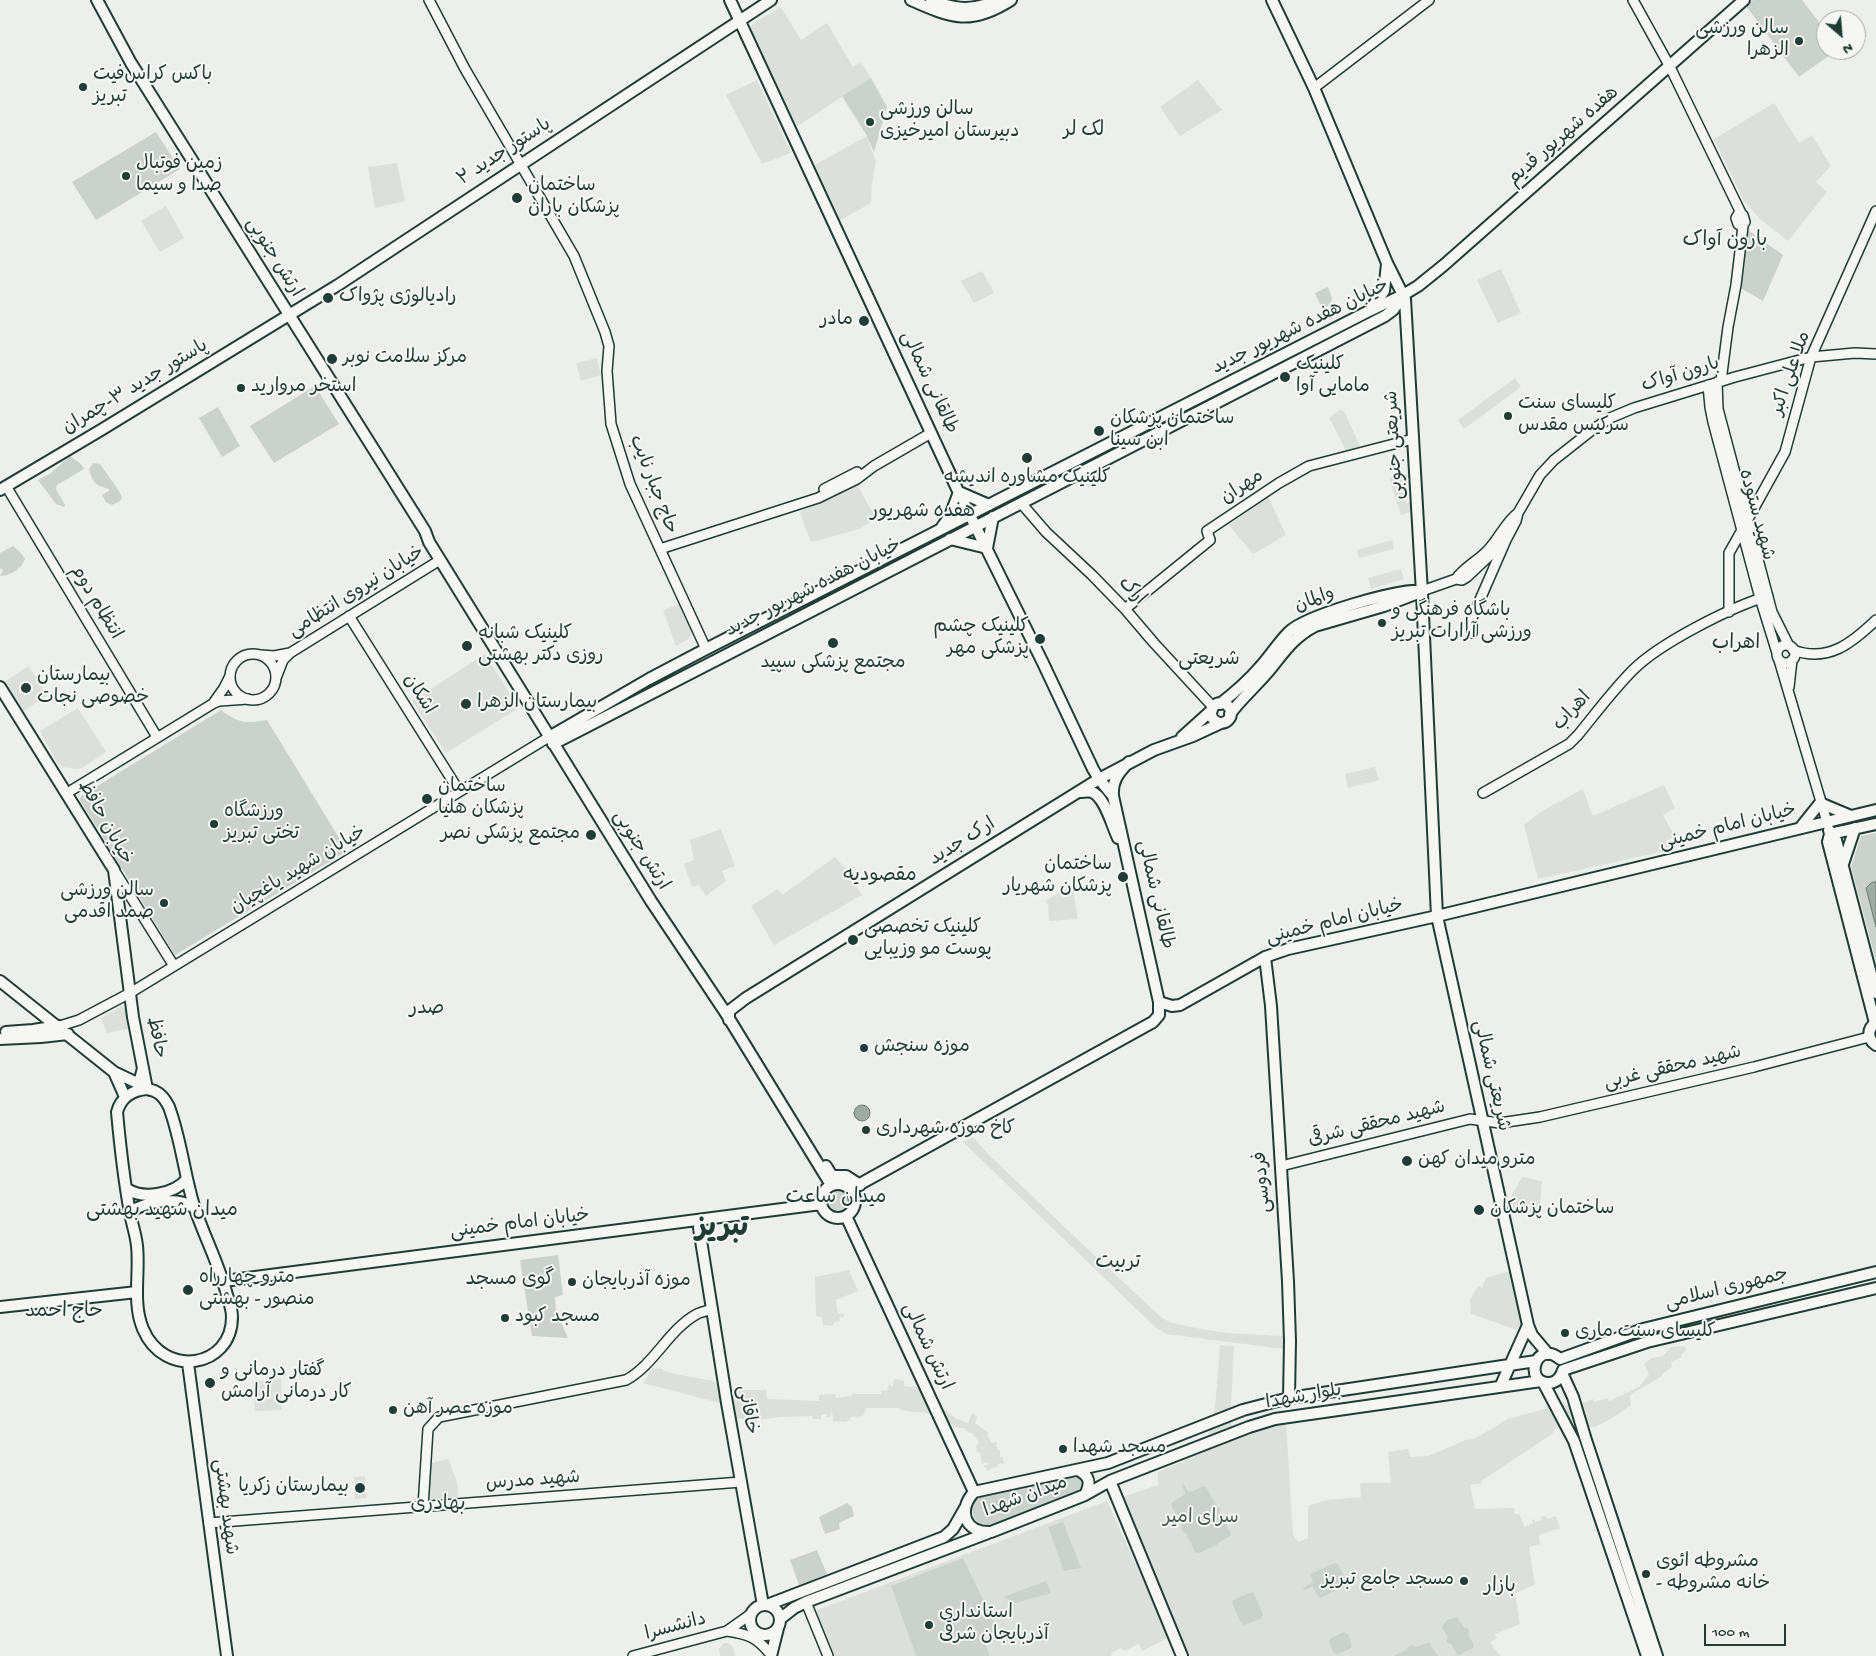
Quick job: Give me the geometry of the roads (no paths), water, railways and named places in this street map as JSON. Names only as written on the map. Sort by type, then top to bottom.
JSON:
[{"type":"main road","name":"ارتش جنوبی","points":[[97,0],[131,64],[425,531],[429,542],[440,560],[724,1006],[731,1008]]},
{"type":"main road","name":"طالقانی شمالی","points":[[730,0],[969,514],[1098,779],[1113,796],[1160,1002]]},
{"type":"main road","name":"پاستور جدید ۲","points":[[289,315],[692,53],[770,0]]},
{"type":"main road","points":[[910,0],[949,16],[971,18],[989,12],[1011,0]]},
{"type":"main road","points":[[930,0],[952,7],[973,8],[998,0]]},
{"type":"main road","name":"شریعتی جنوبی","points":[[1272,0],[1314,88],[1387,263],[1403,295],[1422,591],[1437,916]]},
{"type":"main road","name":"هفده شهریور قدیم","points":[[1403,295],[1418,286],[1473,241],[1744,0]]},
{"type":"main road","points":[[1368,312],[1384,291],[1387,263]]},
{"type":"main road","name":"خیابان هفده شهریور جدید","points":[[554,739],[649,679],[706,649],[1403,295]]},
{"type":"main road","name":"خیابان هفده شهریور جدید","points":[[554,739],[654,691],[1389,314],[1403,295]]},
{"type":"main road","name":"پاستور جدید ۳-چمران","points":[[3,488],[289,315]]},
{"type":"main road","points":[[941,530],[950,516],[959,492],[989,505]]},
{"type":"main road","points":[[950,539],[987,548],[993,517]]},
{"type":"main road","name":"ارتش جنوبی","points":[[425,531],[434,538],[651,901],[729,1020],[831,1185]]},
{"type":"main road","name":"والمان","points":[[1178,742],[1259,669],[1288,632],[1298,625],[1311,619],[1383,601],[1413,596],[1422,591]]},
{"type":"main road","name":"والمان","points":[[1230,714],[1241,699],[1267,673],[1295,639],[1315,626],[1383,601]]},
{"type":"main road","points":[[649,679],[647,685],[649,689],[654,691]]},
{"type":"main road","name":"خیابان حافظ","points":[[0,687],[114,870],[130,993]]},
{"type":"main road","points":[[1178,742],[1226,721],[1230,714],[1228,706],[1215,707],[1212,718],[1216,722],[1221,723]]},
{"type":"main road","name":"ارک جدید","points":[[731,1008],[1098,779],[1154,750],[1178,742]]},
{"type":"main road","points":[[1113,796],[1112,786],[1114,780],[1129,762]]},
{"type":"main road","points":[[1079,792],[1090,792],[1097,795],[1103,803],[1129,864]]},
{"type":"main road","points":[[1800,828],[1820,803],[1851,816]]},
{"type":"main road","name":"خیابان امام خمینی","points":[[1160,1002],[1172,1006],[1180,1005],[1288,948],[1437,916],[1876,810]]},
{"type":"main road","points":[[1827,822],[1830,834],[1828,842],[1876,1023],[1870,1027],[1873,1041]]},
{"type":"main road","points":[[1830,834],[1876,824]]},
{"type":"main road","points":[[1842,865],[1855,828]]},
{"type":"main road","points":[[1830,834],[1836,840],[1876,993]]},
{"type":"main road","name":"شریعتی شمالی","points":[[1437,916],[1528,1325],[1532,1335],[1548,1354]]},
{"type":"main road","name":"فردوسی","points":[[1266,960],[1274,1045],[1288,1281],[1289,1398]]},
{"type":"main road","points":[[0,981],[114,1072],[135,1082],[140,1080],[143,1068]]},
{"type":"main road","name":"حافظ","points":[[130,993],[148,1089]]},
{"type":"main road","points":[[795,1127],[807,1136],[832,1176],[846,1176],[856,1187],[855,1206],[846,1216],[837,1218],[828,1215],[821,1204],[824,1191],[831,1185],[844,1184],[856,1187],[1153,1022],[1159,1015],[1160,1002]]},
{"type":"main road","points":[[729,1020],[728,1014],[731,1008]]},
{"type":"main road","points":[[0,1032],[62,1029]]},
{"type":"main road","points":[[0,1039],[41,1038],[62,1029]]},
{"type":"main road","points":[[114,1072],[125,1097]]},
{"type":"main road","points":[[148,1089],[161,1095],[169,1107],[195,1208],[224,1281],[232,1316],[230,1332],[220,1348],[212,1354],[188,1363],[165,1356],[148,1338],[141,1321],[137,1292],[139,1271],[137,1245],[130,1212],[117,1112],[125,1097],[138,1090],[148,1089]]},
{"type":"main road","points":[[127,1189],[137,1194],[159,1193],[177,1188],[187,1179]]},
{"type":"main road","points":[[130,1212],[141,1206],[162,1202],[184,1202],[195,1208]]},
{"type":"main road","name":"خیابان امام خمینی","points":[[224,1281],[699,1224],[821,1204]]},
{"type":"main road","name":"ارتش شمالی","points":[[846,1216],[974,1492]]},
{"type":"main road","name":"خاقانی","points":[[699,1224],[741,1482],[765,1605]]},
{"type":"main road","name":"جمهوری اسلامی","points":[[1548,1354],[1552,1354],[1560,1359],[1643,1329],[1876,1272]]},
{"type":"main road","name":"جمهوری اسلامی","points":[[1542,1381],[1554,1382],[1563,1372],[1647,1342],[1876,1288]]},
{"type":"main road","points":[[0,1307],[137,1292]]},
{"type":"main road","points":[[1682,1319],[1687,1332]]},
{"type":"main road","points":[[1502,1385],[1528,1325]]},
{"type":"main road","points":[[1548,1354],[1539,1358],[1536,1362],[1534,1366],[1535,1374],[1542,1381],[1574,1441],[1647,1656]]},
{"type":"main road","name":"بلوار شهدا","points":[[1078,1470],[1108,1462],[1243,1410],[1289,1398],[1536,1362]]},
{"type":"main road","name":"شهید بهشتى","points":[[188,1363],[227,1656]]},
{"type":"main road","points":[[1563,1372],[1573,1397],[1657,1656]]},
{"type":"main road","name":"بلوار شهدا","points":[[1085,1495],[1110,1481],[1249,1427],[1275,1419],[1502,1385],[1542,1381]]},
{"type":"main road","points":[[1568,1430],[1573,1425],[1582,1426]]},
{"type":"main road","name":"میدان شهدا","points":[[1078,1470],[1088,1477],[1089,1488],[1085,1495],[991,1532],[982,1533],[974,1530],[968,1523],[965,1507],[968,1499],[974,1492],[1078,1470]]},
{"type":"main road","points":[[1110,1481],[1182,1656]]},
{"type":"main road","points":[[965,1507],[952,1530],[944,1538],[756,1608],[751,1614],[750,1625],[758,1634],[770,1635],[794,1608],[806,1602],[991,1532]]},
{"type":"main road","points":[[952,1530],[956,1530],[961,1535],[958,1544]]},
{"type":"main road","points":[[761,1591],[777,1597],[789,1597]]},
{"type":"main road","points":[[1627,1599],[1638,1596]]},
{"type":"main road","points":[[765,1605],[777,1612],[779,1623],[771,1655]]},
{"type":"street","name":"حاج جبار نایب","points":[[429,0],[465,69],[574,256],[609,346],[607,371],[611,424],[630,484],[706,649]]},
{"type":"street","points":[[1314,88],[1429,0]]},
{"type":"street","name":"شهید ستوده","points":[[1633,0],[1670,67],[1727,187],[1740,220],[1741,241],[1736,285],[1715,383],[1713,409],[1742,530],[1764,597],[1775,621],[1791,648]]},
{"type":"street","name":"ملا علی اکبر","points":[[1748,519],[1784,452],[1811,357],[1876,211]]},
{"type":"street","name":"بارون آواک","points":[[1472,633],[1472,618],[1506,540],[1516,522],[1518,513],[1540,476],[1549,465],[1592,430],[1610,418],[1634,408],[1715,383],[1811,357],[1855,353],[1876,354]]},
{"type":"street","points":[[1688,391],[1702,397],[1713,409]]},
{"type":"street","name":"شهید ستوده","points":[[1713,409],[1748,519],[1778,656],[1827,822]]},
{"type":"street","points":[[660,549],[798,504],[810,502],[857,479],[874,466],[931,433]]},
{"type":"street","name":"مهران","points":[[1125,609],[1210,540],[1206,531],[1279,483],[1309,466],[1413,439]]},
{"type":"street","name":"انتظام دوم","points":[[3,488],[157,737]]},
{"type":"street","name":"ارک","points":[[1021,503],[1046,532],[1125,609],[1154,644],[1215,707]]},
{"type":"street","name":"والمان","points":[[1456,579],[1459,574],[1488,550],[1512,517],[1518,513]]},
{"type":"street","points":[[1742,530],[1729,553],[1729,612],[1764,597]]},
{"type":"street","name":"والمان","points":[[1422,591],[1456,579],[1462,580],[1473,574],[1506,540]]},
{"type":"street","name":"خیابان نیروی انتظامی","points":[[276,678],[283,660],[290,653],[440,560]]},
{"type":"street","name":"اهراب","points":[[1483,793],[1569,744],[1616,688],[1650,654],[1729,612]]},
{"type":"street","name":"اشکان","points":[[349,616],[459,792]]},
{"type":"street","points":[[1792,660],[1786,663],[1778,656],[1782,647],[1791,648],[1806,655],[1826,654],[1854,638],[1876,620]]},
{"type":"street","points":[[1789,692],[1794,656],[1791,648]]},
{"type":"street","name":"خیابان نیروی انتظامی","points":[[257,654],[274,656],[290,653]]},
{"type":"street","points":[[67,793],[214,703],[219,701],[255,700],[267,695],[276,678],[273,665],[263,656],[257,654],[251,654],[238,659],[231,669],[230,682],[237,694],[248,699]]},
{"type":"street","points":[[214,703],[230,676]]},
{"type":"street","name":"خیابان شهید یاغچیان","points":[[62,1029],[130,993],[459,792],[554,739]]},
{"type":"street","points":[[114,870],[174,966]]},
{"type":"street","name":"شهید محققی غربی","points":[[1482,1120],[1500,1123],[1540,1117],[1873,1041]]},
{"type":"street","name":"شهید محققی شرقی","points":[[1280,1166],[1470,1119],[1482,1120]]},
{"type":"street","points":[[423,1507],[426,1439],[428,1429],[439,1416],[626,1380],[640,1371],[679,1328],[697,1314],[712,1309]]},
{"type":"street","name":"شهید مدرس","points":[[209,1523],[741,1482]]},
{"type":"street","points":[[806,1602],[828,1656]]},
{"type":"street","points":[[727,1631],[751,1614]]},
{"type":"street","points":[[727,1631],[748,1635],[758,1640],[771,1655]]},
{"type":"street","name":"دانشسرا","points":[[633,1656],[727,1631]]},
{"type":"place","name":"سالن ورزشی الزهرا","points":[[1799,41]]},
{"type":"place","name":"باکس کراس‌فیت تبریز","points":[[83,87]]},
{"type":"place","name":"سالن ورزشی دبیرستان امیرخیزی","points":[[870,122]]},
{"type":"place","name":"زمین فوتبال صدا و سیما","points":[[126,176]]},
{"type":"place","name":"ساختمان پزشکان باران","points":[[517,198]]},
{"type":"place","name":"رادیالوژی پژواک","points":[[328,298]]},
{"type":"place","name":"مادر","points":[[864,321]]},
{"type":"place","name":"مرکز سلامت نوبر","points":[[332,359]]},
{"type":"place","name":"کلینیک مامایی آوا","points":[[1285,377]]},
{"type":"place","name":"استخر مروارید","points":[[241,388]]},
{"type":"place","name":"کلیسای سنت سرکیس مقدس","points":[[1508,416]]},
{"type":"place","name":"ساختمان پزشکان ابن سینا","points":[[1099,431]]},
{"type":"place","name":"کلینیک مشاوره اندیشه","points":[[1027,458]]},
{"type":"place","name":"باشگاه فرهنگی و ورزشی آرارات تبریز","points":[[1382,623]]},
{"type":"place","name":"کلینیک چشم پزشکی مهر","points":[[1040,639]]},
{"type":"place","name":"مجتمع پزشکی سپید","points":[[833,643]]},
{"type":"place","name":"کلینیک شبانه روزی دکتر بهشتی","points":[[467,646]]},
{"type":"place","name":"بیمارستان خصوصی نجات","points":[[26,688]]},
{"type":"place","name":"بیمارستان الزهرا","points":[[466,704]]},
{"type":"place","name":"ساختمان پزشکان هلیا","points":[[427,799]]},
{"type":"place","name":"ورزشگاه تختی تبریز","points":[[214,824]]},
{"type":"place","name":"مجتمع پزشکی نصر","points":[[591,835]]},
{"type":"place","name":"ساختمان پزشکان شهریار","points":[[1123,877]]},
{"type":"place","name":"سالن ورزشی صمد اقدمی","points":[[164,903]]},
{"type":"place","name":"کلینیک تخصصی پوست مو وزیبایی","points":[[853,940]]},
{"type":"place","name":"موزه سنجش","points":[[864,1048]]},
{"type":"place","name":"کاخ موزه شهرداری","points":[[866,1130]]},
{"type":"place","name":"مترو میدان کهن","points":[[1407,1161]]},
{"type":"place","name":"ساختمان پزشکان","points":[[1479,1210]]},
{"type":"place","name":"موزه آذربایجان","points":[[572,1282]]},
{"type":"place","name":"مترو چهارراه منصور - بهشتی","points":[[188,1290]]},
{"type":"place","name":"مسجد کبود","points":[[505,1318]]},
{"type":"place","name":"کلیسای سنت ماری","points":[[1565,1333]]},
{"type":"place","name":"گفتار درمانی و کار درمانی آرامش","points":[[210,1383]]},
{"type":"place","name":"موزه عصر آهن","points":[[393,1410]]},
{"type":"place","name":"مسجد شهدا","points":[[1063,1449]]},
{"type":"place","name":"بیمارستان زکریا","points":[[360,1488]]},
{"type":"place","name":"مشروطه ائوی - خانه مشروطه","points":[[1646,1574]]},
{"type":"place","name":"مسجد جامع تبریز","points":[[1464,1581]]},
{"type":"place","name":"استانداری آذربایجان شرقی","points":[[929,1625]]},
{"type":"district","name":"لک لر","points":[[1084,132]]},
{"type":"district","name":"بارون آواک","points":[[1725,242]]},
{"type":"district","name":"هفده شهریور","points":[[923,513]]},
{"type":"district","name":"اهراب","points":[[1736,645]]},
{"type":"district","name":"شریعتی","points":[[1209,661]]},
{"type":"district","name":"مقصودیه","points":[[880,877]]},
{"type":"district","name":"صدر","points":[[427,1010]]},
{"type":"district","name":"میدان ساعت","points":[[836,1199]]},
{"type":"district","name":"میدان شهید بهشتی","points":[[162,1212]]},
{"type":"district","name":"تبریز","points":[[722,1231]]},
{"type":"district","name":"تربیت","points":[[1118,1264]]},
{"type":"district","name":"گوی مسجد","points":[[510,1281]]},
{"type":"district","name":"حاج احمد","points":[[64,1313]]},
{"type":"district","name":"بهادری","points":[[438,1506]]},
{"type":"district","name":"بازار","points":[[1500,1588]]},
{"type":"park label","name":"سرای امیر","points":[[1201,1519]]}]
